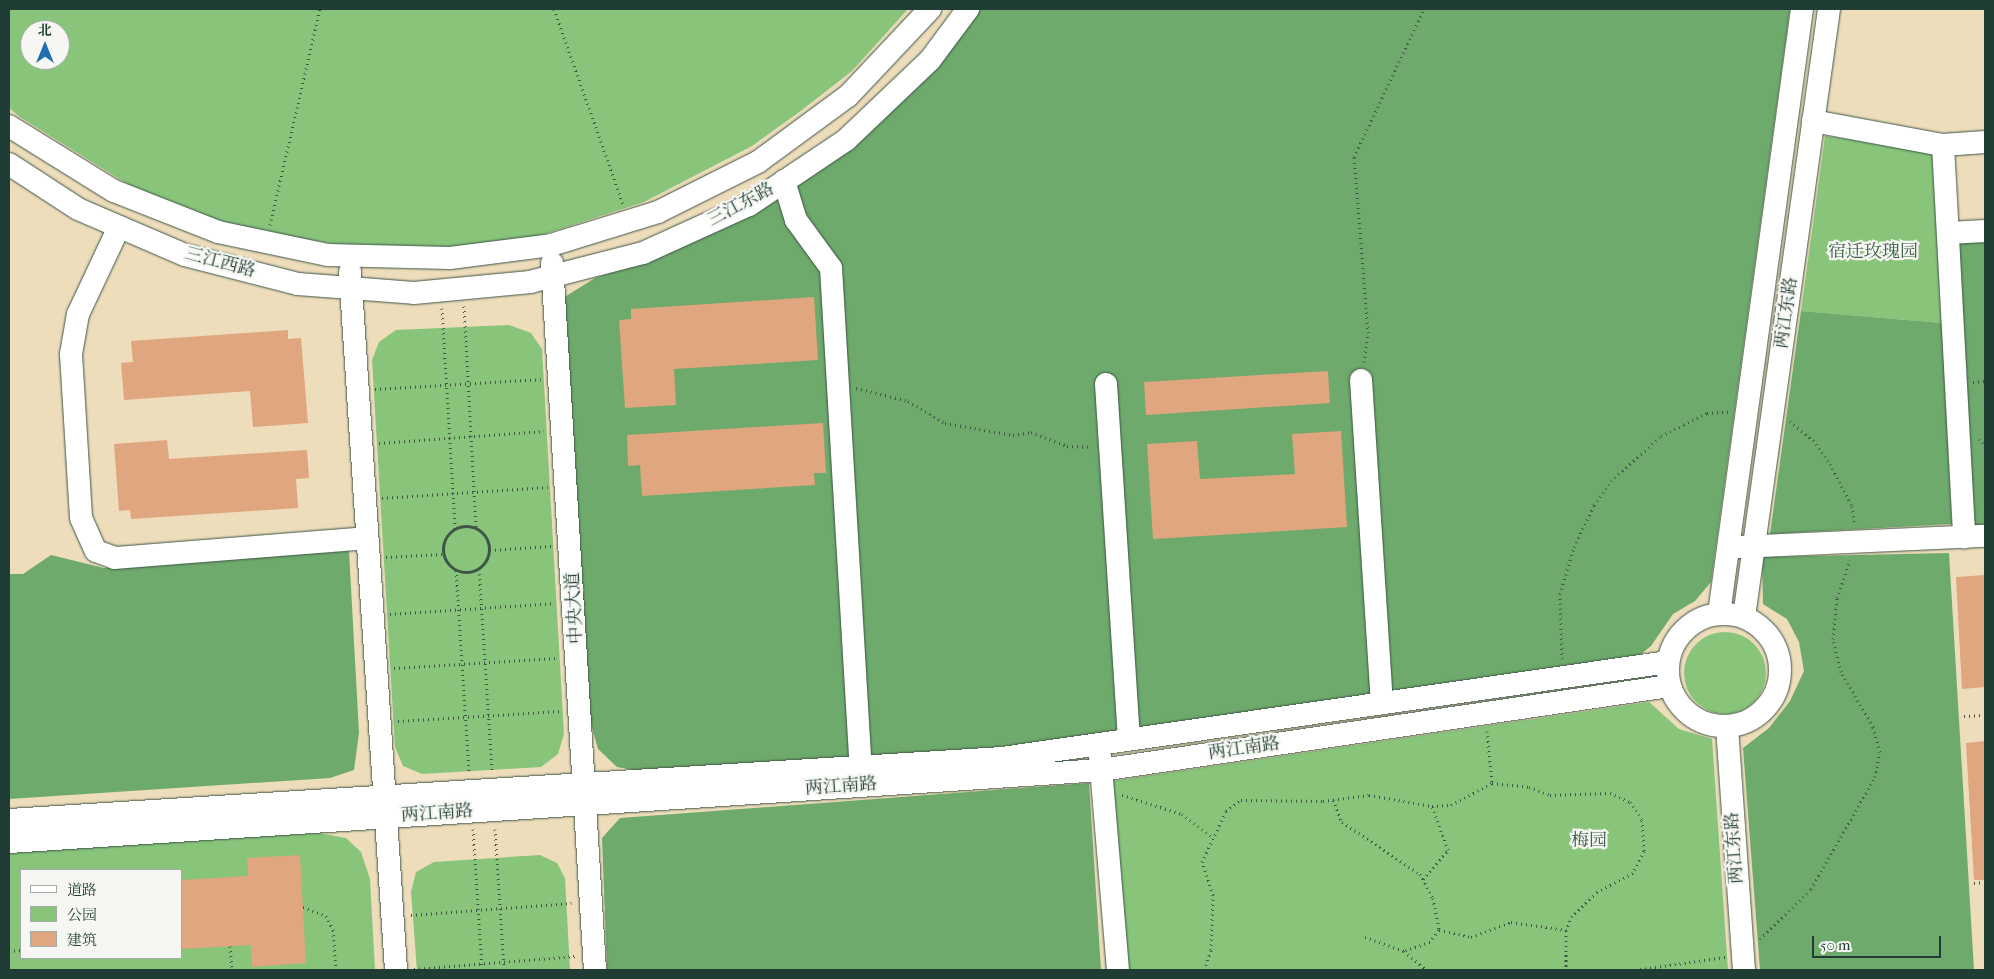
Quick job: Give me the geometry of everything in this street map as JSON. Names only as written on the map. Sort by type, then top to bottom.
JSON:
[{"type":"street","name":"三江东路","points":[[450,258],[551,245],[630,221],[658,212],[758,162],[860,84],[930,9]]},
{"type":"street","name":"三江东路","points":[[452,289],[553,276],[643,253],[749,205],[846,140],[930,60],[968,9]]},
{"type":"street","name":"两江东路","points":[[1719,614],[1802,9]]},
{"type":"street","name":"两江东路","points":[[1744,617],[1829,9]]},
{"type":"street","points":[[860,84],[883,104]]},
{"type":"street","points":[[1813,121],[1943,145],[1985,142]]},
{"type":"street","name":"三江西路","points":[[17,132],[114,192],[218,232],[349,256],[450,258]]},
{"type":"street","points":[[9,164],[17,132]]},
{"type":"street","points":[[1728,548],[1975,536],[1948,233],[1943,145]]},
{"type":"street","name":"三江西路","points":[[9,164],[78,209],[185,255],[298,284],[351,288],[452,289]]},
{"type":"street","points":[[784,181],[796,220],[831,268],[867,775]]},
{"type":"street","points":[[119,227],[78,314],[71,354],[81,518],[96,551],[115,558],[368,548]]},
{"type":"street","points":[[1948,233],[1985,231]]},
{"type":"street","name":"中央大道","points":[[551,245],[578,657],[595,962]]},
{"type":"street","points":[[349,256],[393,916],[403,970]]},
{"type":"street","points":[[1361,380],[1382,703]]},
{"type":"street","points":[[1106,384],[1129,739]]},
{"type":"street","points":[[1719,614],[1744,617],[1764,630],[1775,645],[1780,681],[1761,712],[1727,727],[1691,716],[1669,686],[1668,662],[1680,633],[1694,621],[1719,614]]},
{"type":"street","name":"两江南路","points":[[9,820],[85,826],[867,775],[1100,745],[1129,739],[1668,662]]},
{"type":"street","name":"两江南路","points":[[867,775],[1102,779],[1291,742],[1669,686]]},
{"type":"street","points":[[1489,713],[1492,687]]},
{"type":"street","points":[[1287,717],[1291,742]]},
{"type":"street","name":"两江东路","points":[[1727,727],[1743,962]]},
{"type":"street","points":[[1100,745],[1118,970]]},
{"type":"street","name":"两江南路","points":[[9,842],[85,826]]},
{"type":"path","points":[[265,242],[320,9]]},
{"type":"path","points":[[554,9],[630,221]]},
{"type":"path","points":[[1361,380],[1368,333],[1354,156],[1424,9]]},
{"type":"path","points":[[452,289],[468,384],[476,528],[487,538],[490,550],[479,569],[504,970]]},
{"type":"path","points":[[452,289],[446,385],[455,529],[444,543],[443,554],[456,570],[482,970]]},
{"type":"path","points":[[357,390],[560,378]]},
{"type":"path","points":[[838,385],[908,401],[945,423],[1013,435],[1031,432],[1068,446],[1110,450]]},
{"type":"path","points":[[1563,677],[1560,594],[1574,547],[1594,505],[1611,481],[1661,436],[1707,413],[1747,411]]},
{"type":"path","points":[[1635,970],[1743,962],[1811,889],[1875,777],[1880,752],[1873,727],[1841,672],[1833,639],[1838,598],[1856,542],[1852,506],[1830,464],[1792,422],[1772,419]]},
{"type":"path","points":[[361,445],[563,430]]},
{"type":"path","points":[[364,500],[567,485]]},
{"type":"path","points":[[455,529],[476,528]]},
{"type":"path","points":[[490,550],[571,544]]},
{"type":"path","points":[[368,548],[443,554]]},
{"type":"path","points":[[456,570],[479,569]]},
{"type":"path","points":[[372,615],[574,602]]},
{"type":"path","points":[[376,669],[578,657]]},
{"type":"path","points":[[380,722],[581,709]]},
{"type":"path","points":[[1489,713],[1492,782]]},
{"type":"path","points":[[1964,716],[1985,715]]},
{"type":"path","points":[[1102,779],[1182,814],[1214,838]]},
{"type":"path","points":[[1204,970],[1211,950],[1213,895],[1202,862],[1226,812],[1241,800],[1333,800],[1390,796],[1432,806],[1451,805],[1492,782],[1529,787],[1550,795],[1610,792],[1630,802],[1642,820],[1644,851],[1633,872],[1582,906],[1566,930],[1566,970]]},
{"type":"path","points":[[1333,800],[1342,822],[1423,879],[1439,930]]},
{"type":"path","points":[[1423,879],[1448,850],[1432,806]]},
{"type":"path","points":[[1974,883],[1985,882]]},
{"type":"path","points":[[393,916],[592,902]]},
{"type":"path","points":[[303,907],[326,916],[333,930],[336,970]]},
{"type":"path","points":[[1439,930],[1471,937],[1511,922],[1566,930]]},
{"type":"path","points":[[1404,951],[1430,942],[1439,930]]},
{"type":"path","points":[[1365,937],[1404,951],[1427,970]]},
{"type":"path","points":[[230,946],[232,970]]},
{"type":"path","points":[[403,970],[504,962],[595,962]]},
{"type":"green space","points":[[9,9],[908,9],[852,71],[752,146],[644,202],[532,238],[477,247],[366,249],[239,228],[182,208],[126,183],[20,117],[9,108]]},
{"type":"green space","points":[[975,9],[1790,9],[1711,582],[1695,601],[1673,614],[1651,646],[1635,659],[1069,742],[643,772],[617,767],[598,749],[589,717],[563,298],[595,278],[640,263],[801,182]]},
{"type":"green space","name":"宿迁玫瑰园","points":[[1825,136],[1933,151],[1942,323],[1801,311]]},
{"type":"green space","points":[[1985,241],[1985,528],[1969,529],[1954,242]]},
{"type":"green space","points":[[1801,311],[1942,323],[1952,524],[1770,534]]},
{"type":"green space","points":[[509,325],[531,333],[542,349],[564,734],[558,754],[541,767],[422,774],[403,766],[395,747],[372,360],[379,342],[396,330]]},
{"type":"green space","points":[[349,551],[359,733],[354,770],[330,778],[9,799],[9,574],[23,574],[51,555],[104,568]]},
{"type":"green space","points":[[1949,553],[1974,970],[1760,970],[1743,748],[1769,728],[1790,701],[1804,671],[1799,642],[1787,619],[1763,604],[1762,557]]},
{"type":"green space","points":[[1725,632],[1741,635],[1754,644],[1763,657],[1766,673],[1763,689],[1754,702],[1741,711],[1725,714],[1709,711],[1696,702],[1687,689],[1684,673],[1687,657],[1696,644],[1709,635]]},
{"type":"green space","name":"梅园","points":[[1649,702],[1679,729],[1712,739],[1728,970],[1125,970],[1112,781]]},
{"type":"green space","points":[[1089,783],[1101,970],[607,970],[602,838],[620,818]]},
{"type":"green space","points":[[319,833],[346,838],[361,852],[370,879],[375,970],[9,970],[9,850]]},
{"type":"green space","points":[[540,855],[557,863],[565,878],[570,970],[417,970],[411,892],[416,872],[434,862]]},
{"type":"building","points":[[814,297],[818,360],[674,369],[676,405],[625,408],[619,320],[631,319],[631,309]]},
{"type":"building","points":[[288,330],[288,339],[301,338],[308,423],[253,427],[250,391],[124,400],[121,363],[133,362],[131,341]]},
{"type":"building","points":[[1328,371],[1330,403],[1146,415],[1144,382]]},
{"type":"building","points":[[823,423],[826,473],[814,473],[815,485],[642,496],[640,465],[628,466],[627,435]]},
{"type":"building","points":[[1341,431],[1347,527],[1153,539],[1147,444],[1197,441],[1200,479],[1295,474],[1292,434]]},
{"type":"building","points":[[167,440],[169,459],[307,450],[309,478],[296,479],[298,508],[131,519],[130,510],[119,511],[114,444]]},
{"type":"building","points":[[1985,575],[1985,687],[1962,689],[1956,577]]},
{"type":"building","points":[[1985,741],[1985,880],[1974,880],[1966,743]]},
{"type":"building","points":[[300,855],[306,963],[252,967],[251,945],[182,949],[182,880],[248,876],[247,858]]}]
